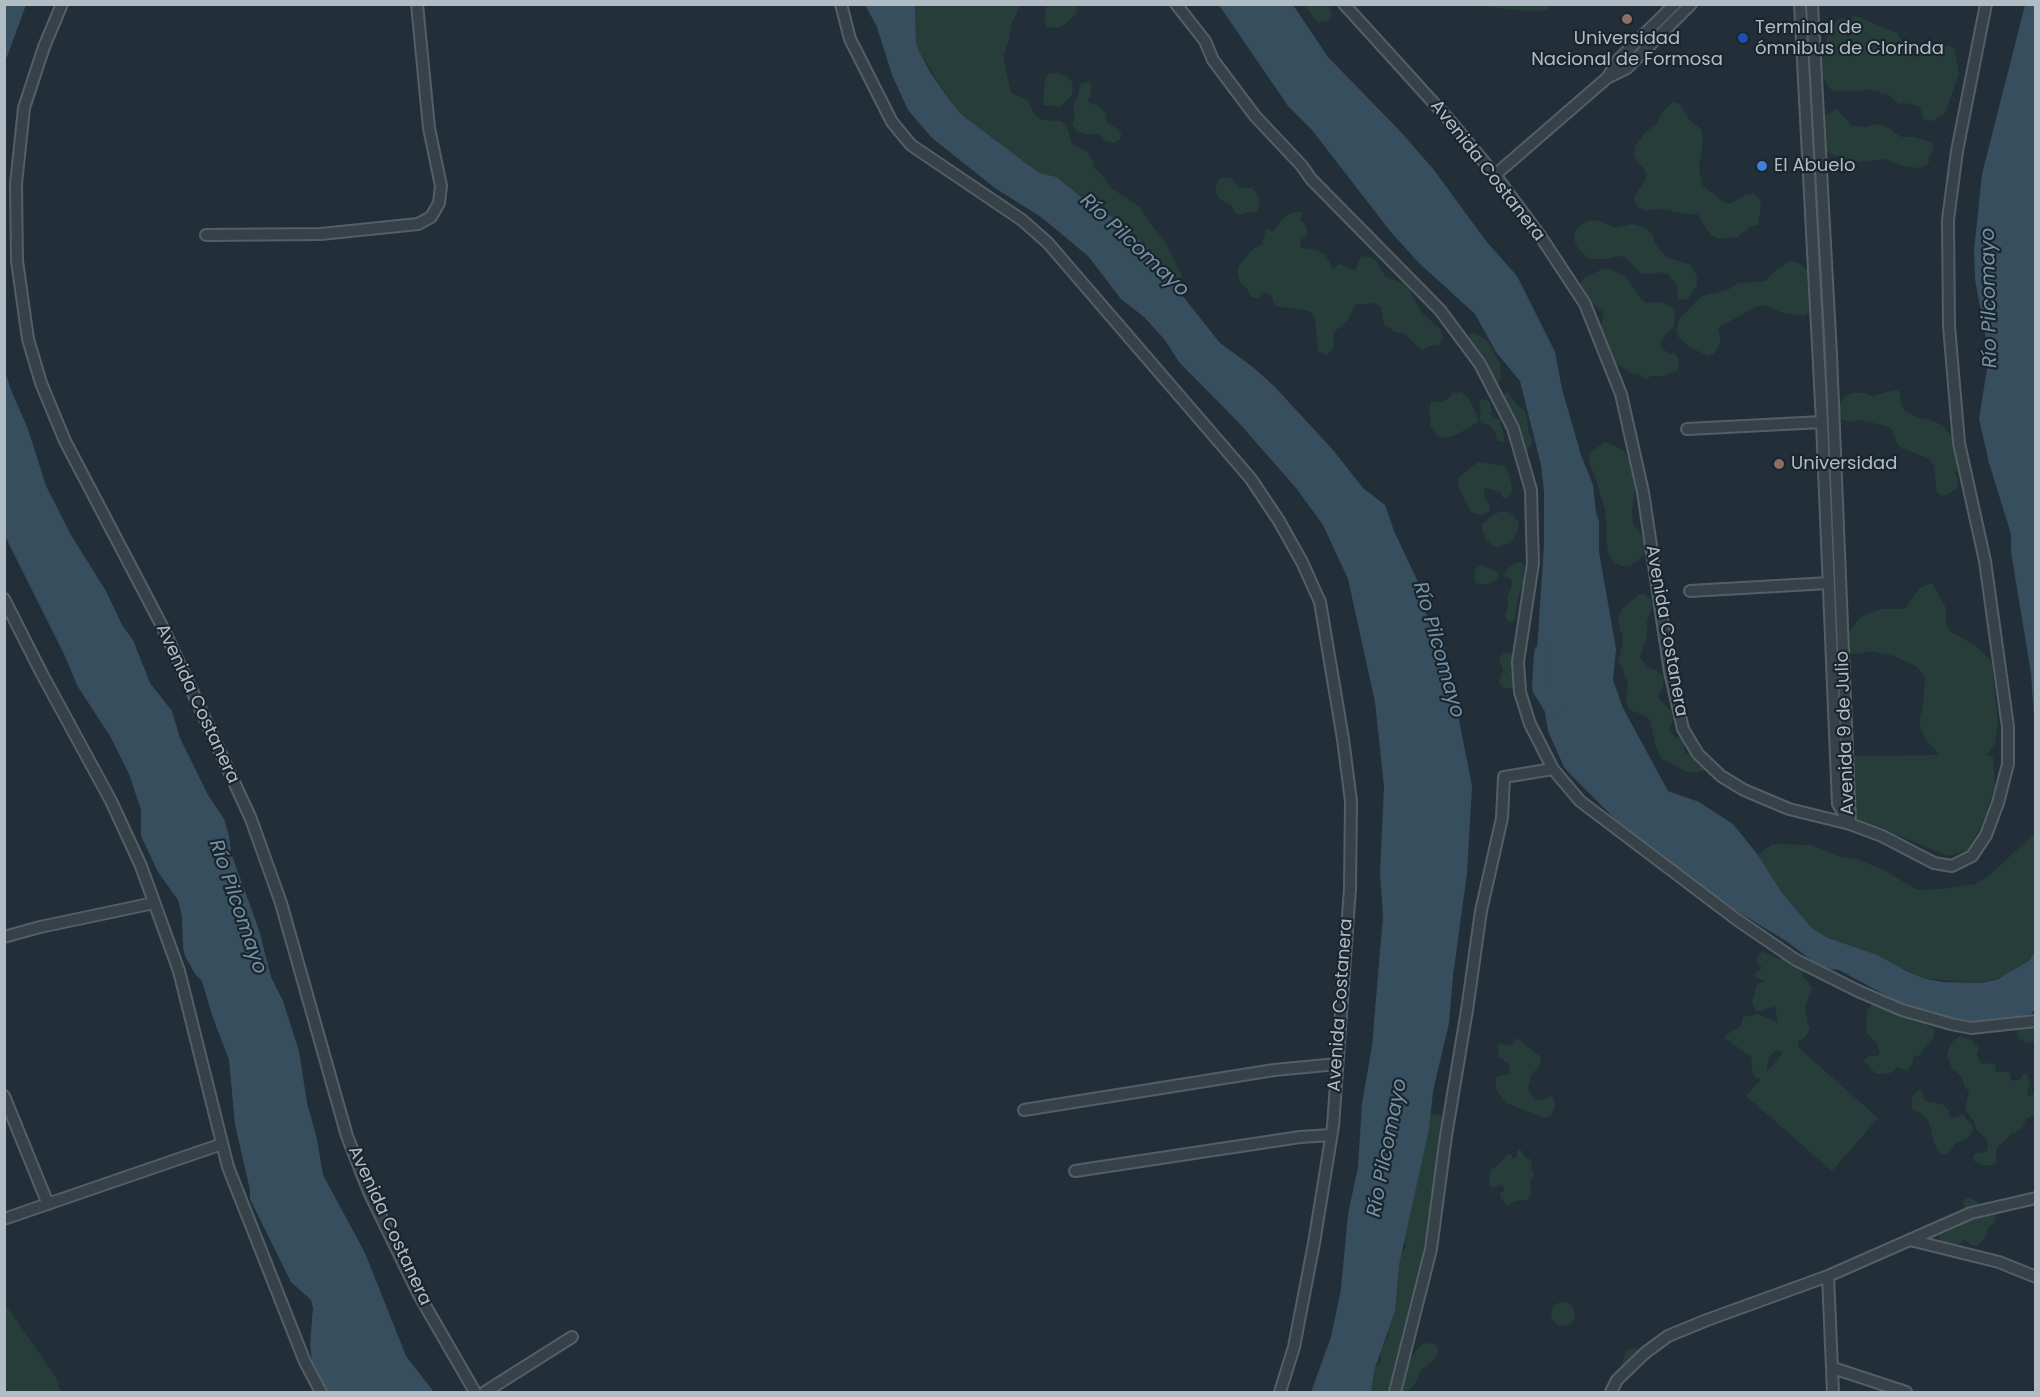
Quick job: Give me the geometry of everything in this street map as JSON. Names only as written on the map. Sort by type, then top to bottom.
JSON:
[{"type":"street","name":"Avenida Costanera","points":[[63,4],[44,47],[24,108],[16,184],[17,261],[28,339],[41,383],[65,441],[163,628],[250,819],[281,903],[344,1125],[358,1164],[369,1192],[419,1295],[475,1392]]},
{"type":"street","points":[[206,235],[321,234],[418,224],[431,217],[439,203],[441,186],[429,128],[417,4]]},
{"type":"street","name":"Avenida Costanera","points":[[841,4],[850,39],[892,122],[911,145],[1022,220],[1048,243],[1251,479],[1279,521],[1302,562],[1320,602],[1351,801],[1350,888],[1331,1135],[1299,1324],[1280,1392]]},
{"type":"street","points":[[1176,4],[1205,41],[1213,60],[1255,116],[1302,166],[1311,179],[1440,310],[1480,364],[1513,429],[1531,490],[1532,521],[1533,562],[1518,662],[1520,692],[1530,724],[1553,769],[1580,801],[1736,919],[1796,960],[1858,991],[1902,1010],[1971,1028],[2036,1021]]},
{"type":"street","name":"Avenida Costanera","points":[[1344,4],[1451,122],[1495,175],[1541,237],[1585,304],[1621,394],[1643,492],[1670,672],[1683,729],[1698,754],[1721,776],[1744,790],[1789,809],[1850,824],[1882,836],[1934,863],[1952,866],[1972,856],[1986,836],[2008,764],[2008,726],[1985,561],[1959,443],[1949,326],[1948,220],[1957,151],[1986,4]]},
{"type":"street","points":[[1607,78],[1619,59],[1675,4]]},
{"type":"street","points":[[1495,175],[1607,78],[1626,68],[1691,4]]},
{"type":"street","name":"Avenida 9 de Julio","points":[[1800,4],[1822,422],[1838,804],[1850,824]]},
{"type":"street","name":"Avenida 9 de Julio","points":[[1812,4],[1837,499],[1850,824]]},
{"type":"street","points":[[1809,165],[1821,164]]},
{"type":"street","points":[[1687,429],[1822,422]]},
{"type":"street","points":[[1825,499],[1837,499]]},
{"type":"street","points":[[1690,591],[1829,582]]},
{"type":"street","points":[[4,599],[111,801],[141,866],[179,971],[228,1167],[305,1362],[321,1392]]},
{"type":"street","points":[[1395,1392],[1431,1249],[1481,912],[1502,818],[1504,777],[1553,769]]},
{"type":"street","points":[[4,937],[154,903]]},
{"type":"street","points":[[1024,1110],[1274,1070],[1337,1064]]},
{"type":"street","points":[[4,1096],[48,1204]]},
{"type":"street","points":[[1075,1171],[1300,1137],[1331,1135]]},
{"type":"street","points":[[4,1219],[222,1144]]},
{"type":"street","points":[[1611,1392],[1617,1380],[1645,1353],[1668,1336],[1828,1276],[1971,1213],[2036,1198]]},
{"type":"street","points":[[1910,1240],[1999,1262],[2036,1277]]},
{"type":"street","points":[[1828,1276],[1833,1392]]},
{"type":"street","points":[[485,1392],[572,1337]]},
{"type":"street","points":[[1833,1368],[1906,1392]]},
{"type":"green space","points":[[915,5],[1019,5],[1003,56],[1011,93],[1027,100],[1035,115],[1043,120],[1061,121],[1067,127],[1072,144],[1087,152],[1094,168],[1111,188],[1140,207],[1165,241],[1181,274],[1181,283],[1170,280],[1154,253],[1108,214],[1090,207],[1057,177],[1039,173],[965,118],[950,101],[919,51],[916,42]]},
{"type":"green space","points":[[1047,5],[1076,5],[1077,13],[1064,25],[1056,28],[1047,27],[1044,20]]},
{"type":"green space","points":[[1304,5],[1329,5],[1332,16],[1328,21],[1318,23]]},
{"type":"green space","points":[[1473,5],[1551,5],[1547,10],[1523,11]]},
{"type":"green space","points":[[1856,16],[1897,33],[1915,57],[1937,46],[1950,46],[1955,49],[1959,74],[1946,111],[1942,116],[1932,121],[1924,120],[1920,107],[1906,103],[1899,104],[1888,94],[1882,94],[1878,90],[1834,91],[1830,89],[1819,66],[1829,33],[1837,20]]},
{"type":"green space","points":[[1050,73],[1059,73],[1073,83],[1072,95],[1060,107],[1043,105],[1045,79]]},
{"type":"green space","points":[[1089,82],[1092,85],[1088,102],[1100,107],[1106,114],[1107,123],[1121,133],[1121,138],[1114,143],[1105,141],[1100,134],[1086,134],[1077,131],[1072,124],[1075,116],[1073,104],[1078,96],[1080,84]]},
{"type":"green space","points":[[1672,102],[1680,104],[1689,119],[1702,130],[1703,142],[1699,168],[1702,185],[1722,201],[1730,204],[1745,195],[1754,194],[1760,200],[1758,225],[1752,226],[1737,237],[1719,239],[1711,235],[1697,214],[1662,209],[1644,211],[1637,206],[1634,198],[1647,176],[1634,155],[1635,146],[1658,122],[1661,114]]},
{"type":"green space","points":[[1836,108],[1852,126],[1865,127],[1875,124],[1886,126],[1901,137],[1914,137],[1931,142],[1934,150],[1929,157],[1930,160],[1927,165],[1916,168],[1899,165],[1886,159],[1858,162],[1829,154],[1825,151],[1821,119]]},
{"type":"green space","points":[[1231,178],[1239,188],[1252,188],[1255,191],[1259,199],[1259,208],[1256,212],[1239,215],[1235,213],[1232,206],[1220,199],[1215,191],[1219,179]]},
{"type":"green space","points":[[1295,212],[1303,213],[1300,220],[1306,226],[1308,235],[1301,240],[1300,248],[1317,250],[1325,254],[1333,269],[1340,264],[1355,271],[1361,256],[1370,257],[1377,262],[1386,277],[1408,288],[1422,313],[1440,329],[1443,338],[1439,345],[1422,350],[1403,333],[1395,332],[1384,324],[1381,307],[1373,303],[1355,305],[1347,321],[1334,332],[1333,350],[1326,355],[1318,351],[1315,318],[1309,311],[1275,306],[1272,297],[1265,292],[1260,298],[1251,297],[1241,284],[1238,267],[1254,248],[1262,245],[1266,229],[1274,231],[1280,221]]},
{"type":"green space","points":[[1593,220],[1615,228],[1632,224],[1644,227],[1653,234],[1656,245],[1668,258],[1691,265],[1697,277],[1697,285],[1688,299],[1677,300],[1678,287],[1669,275],[1661,272],[1642,274],[1626,258],[1620,256],[1589,259],[1577,247],[1574,239],[1576,229],[1587,221]]},
{"type":"green space","points":[[1790,261],[1799,263],[1811,273],[1816,307],[1804,316],[1780,312],[1764,305],[1755,307],[1718,328],[1721,341],[1714,354],[1708,356],[1689,347],[1679,338],[1676,330],[1679,319],[1702,296],[1728,290],[1738,283],[1765,281]]},
{"type":"green space","points":[[1603,269],[1611,269],[1626,277],[1642,300],[1647,303],[1663,302],[1675,310],[1674,327],[1665,334],[1660,346],[1669,354],[1675,353],[1679,361],[1678,370],[1664,376],[1651,376],[1646,380],[1641,375],[1631,373],[1619,365],[1610,356],[1600,329],[1604,313],[1588,299],[1581,288],[1581,282],[1587,276]]},
{"type":"green space","points":[[1473,332],[1488,341],[1500,364],[1501,378],[1497,386],[1468,340]]},
{"type":"green space","points":[[1894,390],[1899,391],[1904,410],[1917,418],[1931,420],[1944,426],[1955,442],[1960,458],[1959,468],[1955,474],[1958,479],[1957,488],[1950,493],[1942,496],[1937,492],[1934,467],[1930,459],[1902,448],[1897,443],[1892,430],[1887,426],[1859,420],[1851,422],[1836,417],[1838,405],[1852,393],[1873,396]]},
{"type":"green space","points":[[1461,392],[1468,398],[1478,422],[1454,436],[1445,438],[1437,435],[1431,428],[1429,411],[1431,402],[1440,402],[1448,399],[1453,393]]},
{"type":"green space","points":[[1508,392],[1518,406],[1525,410],[1528,432],[1532,439],[1532,444],[1526,452],[1522,452],[1500,401]]},
{"type":"green space","points":[[1482,399],[1490,402],[1492,416],[1500,420],[1505,441],[1497,440],[1490,425],[1481,423],[1479,402]]},
{"type":"green space","points":[[1604,442],[1624,451],[1632,466],[1635,488],[1632,509],[1633,525],[1648,541],[1647,553],[1630,566],[1615,563],[1609,556],[1605,510],[1590,465],[1589,454]]},
{"type":"green space","points":[[1478,462],[1504,466],[1509,474],[1512,488],[1512,492],[1505,499],[1501,496],[1501,492],[1486,488],[1484,495],[1490,511],[1482,515],[1470,510],[1458,486],[1459,477]]},
{"type":"green space","points":[[1503,511],[1511,513],[1517,520],[1519,524],[1517,533],[1511,543],[1494,547],[1485,538],[1481,525],[1494,514]]},
{"type":"green space","points":[[1517,562],[1522,562],[1524,565],[1523,584],[1518,597],[1515,619],[1511,622],[1505,616],[1508,605],[1507,596],[1512,581],[1509,577],[1505,577],[1505,573]]},
{"type":"green space","points":[[1481,565],[1499,574],[1496,580],[1488,585],[1475,583],[1475,571]]},
{"type":"green space","points":[[1932,583],[1946,608],[1946,625],[1951,632],[1975,645],[1989,659],[1992,666],[1998,724],[1995,743],[1987,755],[1993,756],[1995,786],[1984,820],[1968,850],[1949,856],[1854,818],[1849,756],[1940,755],[1925,739],[1919,722],[1925,676],[1917,667],[1894,656],[1870,651],[1859,654],[1851,653],[1846,646],[1845,637],[1860,618],[1882,609],[1905,609],[1920,588]]},
{"type":"green space","points":[[1640,594],[1649,598],[1653,605],[1647,621],[1647,636],[1640,658],[1650,669],[1656,670],[1664,677],[1663,687],[1658,697],[1671,712],[1673,720],[1669,731],[1675,737],[1683,739],[1685,753],[1693,754],[1706,768],[1697,773],[1687,772],[1662,759],[1655,745],[1650,720],[1629,708],[1626,700],[1628,684],[1621,665],[1618,664],[1623,640],[1618,618],[1622,609]]},
{"type":"green space","points":[[1505,652],[1513,654],[1515,658],[1512,666],[1517,676],[1516,685],[1513,688],[1504,688],[1499,682],[1503,670],[1499,658]]},
{"type":"green space","points":[[2035,833],[2035,951],[2029,961],[2007,975],[1982,983],[1926,979],[1828,938],[1812,928],[1782,893],[1758,855],[1772,844],[1811,845],[1884,870],[1917,890],[1943,889],[1975,884],[1989,876]]},
{"type":"green space","points":[[1762,951],[1780,960],[1782,956],[1804,968],[1803,977],[1812,988],[1805,1008],[1810,1029],[1798,1042],[1798,1047],[1878,1118],[1832,1171],[1746,1096],[1761,1079],[1753,1075],[1751,1057],[1726,1039],[1726,1035],[1741,1026],[1743,1017],[1758,1014],[1778,1023],[1775,1006],[1756,1011],[1752,1003],[1757,985],[1765,981],[1756,978],[1755,973],[1762,968],[1757,962],[1757,957]],"holes":[[[1776,1050],[1784,1052],[1766,1073],[1769,1057]]]},
{"type":"green space","points":[[1873,1004],[1884,1010],[1893,1009],[1920,1020],[1935,1030],[1933,1039],[1918,1056],[1914,1056],[1912,1065],[1906,1071],[1898,1067],[1891,1073],[1876,1074],[1864,1061],[1869,1056],[1878,1056],[1880,1052],[1877,1044],[1866,1032],[1867,1010]]},
{"type":"green space","points":[[2035,1022],[2035,1042],[2028,1043],[2018,1038],[2019,1027]]},
{"type":"green space","points":[[1961,1036],[1970,1039],[1979,1048],[1977,1055],[1979,1062],[1982,1064],[1995,1063],[1996,1072],[2008,1072],[2011,1075],[2010,1079],[2014,1081],[2019,1080],[2024,1073],[2030,1083],[2028,1096],[2035,1091],[2035,1114],[2026,1119],[2023,1127],[2011,1133],[1999,1145],[1996,1150],[1996,1163],[1992,1165],[1983,1165],[1974,1161],[1975,1153],[1985,1152],[1988,1149],[1988,1141],[1976,1129],[1974,1121],[1965,1109],[1969,1092],[1964,1086],[1962,1077],[1952,1068],[1947,1056],[1949,1047]]},
{"type":"green space","points":[[1517,1038],[1540,1056],[1541,1064],[1532,1074],[1528,1088],[1534,1099],[1541,1100],[1552,1096],[1555,1107],[1551,1116],[1545,1118],[1506,1103],[1496,1090],[1496,1077],[1509,1074],[1510,1068],[1509,1064],[1499,1057],[1497,1047],[1500,1043],[1511,1046]]},
{"type":"green space","points":[[1920,1089],[1925,1101],[1942,1104],[1949,1110],[1950,1118],[1963,1115],[1972,1125],[1971,1134],[1956,1143],[1947,1154],[1938,1151],[1929,1122],[1923,1115],[1911,1108],[1913,1095]]},
{"type":"green space","points":[[1440,1115],[1446,1122],[1435,1180],[1441,1192],[1428,1217],[1431,1228],[1423,1247],[1425,1255],[1416,1285],[1404,1344],[1396,1364],[1398,1374],[1389,1392],[1368,1392],[1371,1372],[1380,1363],[1381,1348],[1389,1335],[1386,1324],[1399,1258],[1406,1246],[1402,1236],[1430,1116]]},
{"type":"green space","points":[[1518,1149],[1522,1151],[1525,1158],[1532,1162],[1534,1175],[1530,1183],[1531,1196],[1528,1200],[1515,1201],[1508,1206],[1500,1197],[1500,1192],[1504,1192],[1504,1188],[1501,1185],[1493,1188],[1489,1185],[1489,1177],[1492,1168],[1496,1167],[1508,1154],[1512,1155],[1512,1159],[1516,1158]]},
{"type":"green space","points":[[1970,1198],[1978,1202],[1979,1206],[1987,1205],[1994,1210],[1995,1222],[1988,1228],[1986,1236],[1977,1246],[1973,1246],[1964,1239],[1955,1248],[1943,1244],[1940,1242],[1938,1233],[1934,1232],[1965,1212],[1963,1203],[1965,1199]]},
{"type":"green space","points":[[1563,1302],[1571,1306],[1575,1314],[1571,1322],[1563,1326],[1555,1322],[1551,1314],[1555,1306]]},
{"type":"green space","points":[[5,1304],[57,1379],[61,1392],[5,1392]]},
{"type":"green space","points":[[1425,1343],[1438,1347],[1438,1353],[1430,1364],[1422,1369],[1408,1392],[1399,1392],[1407,1363]]},
{"type":"green space","points":[[1636,1348],[1641,1350],[1628,1368],[1621,1366],[1626,1352]]},
{"type":"water","points":[[4,5],[26,5],[5,62]]},
{"type":"water","points":[[865,5],[915,5],[916,42],[919,51],[930,72],[963,116],[1039,173],[1057,177],[1090,207],[1108,214],[1154,253],[1170,280],[1220,343],[1274,386],[1333,450],[1363,488],[1385,505],[1394,531],[1418,582],[1429,624],[1445,648],[1472,786],[1467,873],[1449,1023],[1433,1091],[1429,1129],[1399,1265],[1395,1311],[1374,1371],[1371,1392],[1311,1392],[1331,1337],[1341,1289],[1348,1214],[1358,1167],[1362,1103],[1372,1046],[1383,916],[1380,873],[1384,787],[1375,702],[1348,579],[1323,525],[1296,488],[1239,423],[1179,362],[1165,340],[1144,317],[1121,299],[1088,256],[1041,217],[995,188],[932,138],[908,110],[892,75],[877,27]]},
{"type":"water","points":[[1219,5],[1293,5],[1328,57],[1400,131],[1434,170],[1486,241],[1517,276],[1555,352],[1562,389],[1581,455],[1593,485],[1599,521],[1599,552],[1616,649],[1613,680],[1623,708],[1668,791],[1699,802],[1733,824],[1758,855],[1782,893],[1812,928],[1828,938],[1877,955],[1926,979],[1943,982],[1982,983],[1998,979],[2029,961],[2035,951],[2035,1009],[2031,1014],[1986,1023],[1960,1020],[1904,1005],[1839,970],[1814,962],[1786,941],[1722,902],[1649,850],[1564,767],[1548,731],[1541,688],[1542,678],[1537,650],[1544,545],[1544,492],[1541,465],[1520,381],[1496,352],[1475,314],[1418,262],[1390,231],[1312,130],[1288,106]]},
{"type":"water","points":[[2025,5],[2036,5],[2035,733],[2031,673],[2011,552],[2011,534],[1989,463],[1979,419],[1989,356],[1975,279],[1974,251],[1982,174]]},
{"type":"water","points":[[4,368],[28,429],[46,486],[71,535],[106,591],[122,625],[133,640],[150,683],[172,711],[180,738],[208,795],[224,819],[231,853],[259,930],[271,977],[283,1001],[299,1051],[307,1103],[317,1139],[323,1175],[365,1253],[406,1356],[434,1392],[325,1392],[318,1379],[312,1362],[310,1344],[313,1308],[311,1300],[291,1282],[250,1199],[235,1125],[229,1060],[202,981],[195,974],[185,956],[182,917],[178,900],[158,872],[141,836],[141,810],[129,774],[110,736],[78,687],[5,536]]},
{"type":"waterway","name":"Río Pilcomayo","points":[[1543,653],[1541,688],[1554,709]]},
{"type":"place","name":"Universidad Nacional de Formosa","points":[[1627,19]]},
{"type":"place","name":"Terminal de ómnibus de Clorinda","points":[[1743,38]]},
{"type":"place","name":"El Abuelo","points":[[1762,166]]},
{"type":"place","name":"Universidad","points":[[1779,464]]}]
